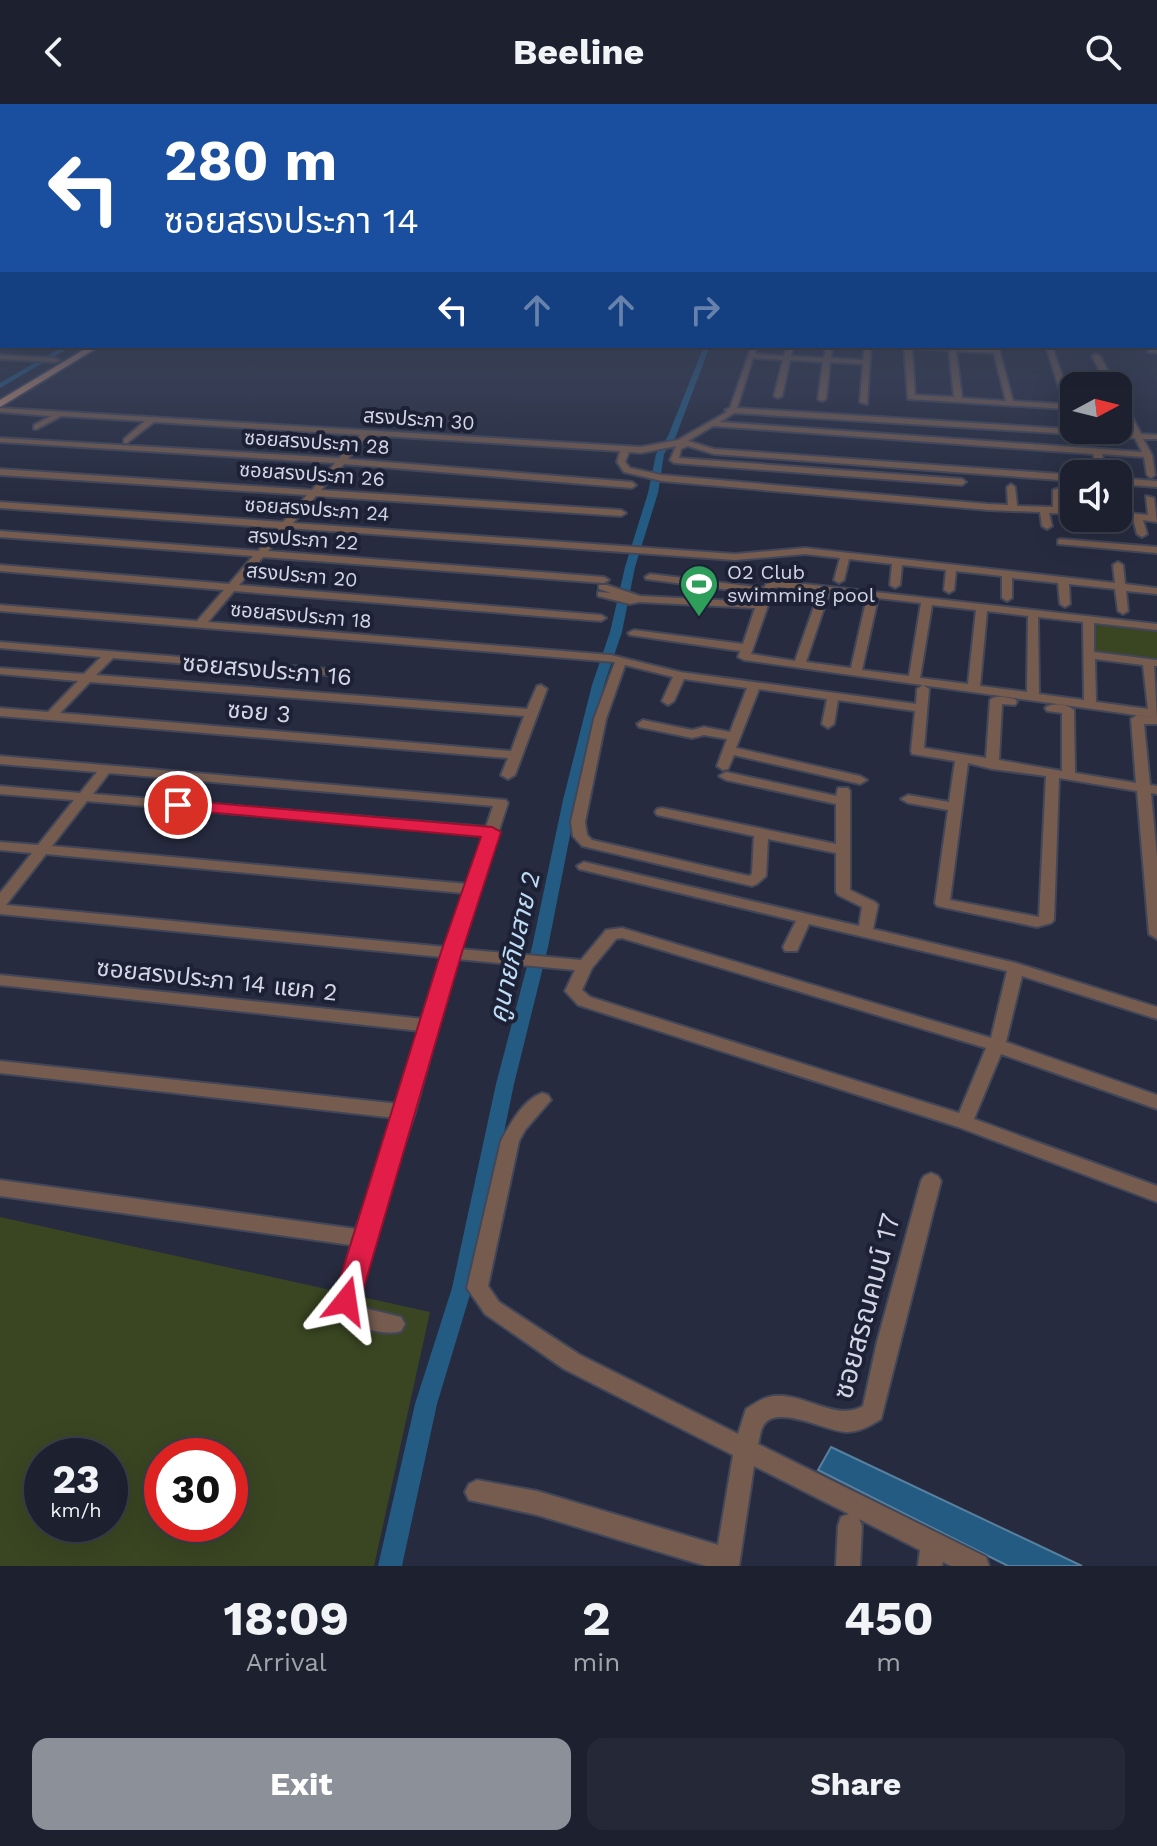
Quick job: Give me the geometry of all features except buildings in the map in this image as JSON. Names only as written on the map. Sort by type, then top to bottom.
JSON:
[{"type":"main road","points":[[0,393],[41,368]]},
{"type":"main road","points":[[0,404],[59,368]]},
{"type":"street","points":[[746,368],[734,411],[1060,429]]},
{"type":"street","points":[[778,396],[784,368]]},
{"type":"street","points":[[822,399],[826,368]]},
{"type":"street","points":[[864,402],[867,368]]},
{"type":"street","points":[[909,368],[910,396],[1060,406]]},
{"type":"street","points":[[954,368],[958,400]]},
{"type":"street","points":[[1002,368],[1010,403]]},
{"type":"street","name":"สรงประภา 30","points":[[0,410],[625,450],[654,450],[684,443],[734,411]]},
{"type":"street","points":[[37,427],[58,415]]},
{"type":"street","points":[[127,441],[152,420]]},
{"type":"street","points":[[712,424],[1148,455]]},
{"type":"street","points":[[1132,426],[1148,455],[1154,479],[1132,480]]},
{"type":"street","points":[[764,442],[768,429]]},
{"type":"street","points":[[811,446],[813,432]]},
{"type":"street","points":[[199,625],[365,434]]},
{"type":"street","points":[[858,435],[858,448]]},
{"type":"street","points":[[1132,437],[1157,439]]},
{"type":"street","points":[[906,439],[906,453]]},
{"type":"street","name":"ซอยสรงประภา 28","points":[[0,440],[339,461],[632,485]]},
{"type":"street","points":[[953,442],[954,456]]},
{"type":"street","points":[[962,482],[674,460],[677,448],[684,443],[714,451],[1060,477]]},
{"type":"street","points":[[1000,445],[1003,459]]},
{"type":"street","points":[[1048,448],[1051,463]]},
{"type":"street","points":[[625,450],[622,465],[641,475],[776,489],[821,498],[865,497],[1000,508],[1058,509],[1057,490]]},
{"type":"street","points":[[1097,451],[1099,460]]},
{"type":"street","name":"ซอยสรงประภา 26","points":[[0,472],[621,513]]},
{"type":"street","points":[[1011,487],[1013,507]]},
{"type":"street","points":[[773,500],[776,489]]},
{"type":"street","points":[[863,508],[865,497]]},
{"type":"street","points":[[1132,516],[1155,519],[1149,498]]},
{"type":"street","points":[[909,501],[909,512]]},
{"type":"street","name":"ซอยสรงประภา 24","points":[[0,505],[650,548],[740,557],[802,551],[1157,591]]},
{"type":"street","points":[[955,505],[956,517]]},
{"type":"street","points":[[1000,508],[1001,521]]},
{"type":"street","points":[[1044,508],[1047,526]]},
{"type":"street","points":[[1137,517],[1142,534]]},
{"type":"street","name":"สรงประภา 22","points":[[0,534],[259,554],[605,589],[633,599],[761,605]]},
{"type":"street","points":[[1061,542],[1157,550]]},
{"type":"street","points":[[839,580],[845,556]]},
{"type":"street","points":[[895,585],[897,562]]},
{"type":"street","points":[[1118,565],[1123,611]]},
{"type":"street","name":"สรงประภา 20","points":[[0,568],[601,618]]},
{"type":"street","points":[[949,590],[951,568]]},
{"type":"street","points":[[1007,574],[1007,598]]},
{"type":"street","points":[[650,577],[767,592]]},
{"type":"street","points":[[1063,580],[1065,604]]},
{"type":"street","points":[[1156,716],[974,688],[918,685],[856,672],[744,657],[767,592],[770,586],[778,584],[1157,627]]},
{"type":"street","points":[[800,664],[825,589]]},
{"type":"street","points":[[856,672],[873,596]]},
{"type":"street","points":[[927,602],[918,685],[921,708],[917,751],[1151,789]]},
{"type":"street","points":[[974,688],[982,607]]},
{"type":"street","name":"ซอยสรงประภา 18","points":[[0,608],[611,658],[680,675],[921,708]]},
{"type":"street","points":[[1033,613],[1033,697]]},
{"type":"street","points":[[1088,619],[1090,704]]},
{"type":"street","points":[[634,633],[747,648]]},
{"type":"street","points":[[0,645],[327,672]]},
{"type":"street","points":[[51,716],[110,654]]},
{"type":"street","points":[[1089,655],[1153,663],[1156,716]]},
{"type":"street","points":[[611,658],[578,822],[581,838],[587,843],[752,881],[759,876],[761,834]]},
{"type":"street","name":"ซอยสรงประภา 16","points":[[0,671],[530,713]]},
{"type":"street","points":[[668,701],[680,675]]},
{"type":"street","points":[[754,686],[732,743],[725,771],[843,796],[843,894],[870,905],[865,933]]},
{"type":"street","points":[[508,775],[541,689]]},
{"type":"street","points":[[828,724],[833,697]]},
{"type":"street","points":[[962,760],[942,903],[1045,922],[1068,710],[996,700],[992,765]]},
{"type":"street","name":"ซอย 3","points":[[0,712],[514,755]]},
{"type":"street","points":[[1156,716],[1137,719],[1151,789],[1157,934]]},
{"type":"street","points":[[643,724],[692,734],[704,731],[732,743],[860,780]]},
{"type":"street","points":[[0,760],[496,801],[502,805],[451,952],[406,1112],[363,1238],[346,1301],[350,1310],[357,1315],[394,1324]]},
{"type":"street","points":[[0,906],[106,769]]},
{"type":"street","points":[[0,790],[492,832]]},
{"type":"street","points":[[908,799],[956,807]]},
{"type":"street","points":[[662,812],[842,850]]},
{"type":"street","points":[[0,846],[473,889]]},
{"type":"street","points":[[584,866],[1016,968],[1157,1013]]},
{"type":"street","points":[[0,906],[585,966]]},
{"type":"street","points":[[791,947],[805,917]]},
{"type":"street","points":[[1157,1102],[995,1045],[622,933],[611,934],[585,966],[573,991],[584,1001],[964,1122],[1157,1194]]},
{"type":"street","points":[[964,1122],[1001,1033],[1016,968]]},
{"type":"street","name":"ซอยสรงประภา 14 แยก 2","points":[[0,980],[430,1026]]},
{"type":"street","points":[[0,1067],[406,1112]]},
{"type":"street","points":[[542,1100],[519,1125],[510,1141],[477,1288],[492,1308],[572,1362],[745,1450],[931,1555],[977,1566]]},
{"type":"street","name":"ซอยสรณคมน์ 17","points":[[727,1563],[745,1450],[754,1417],[770,1407],[800,1409],[849,1423],[866,1419],[873,1412],[888,1342],[931,1181]]},
{"type":"street","points":[[0,1188],[363,1238]]},
{"type":"street","points":[[477,1492],[537,1503],[727,1563]]},
{"type":"street","points":[[848,1566],[850,1526]]},
{"type":"green space","points":[[1094,624],[1157,631],[1157,661],[1095,653]]},
{"type":"green space","points":[[0,1217],[430,1312],[374,1566],[0,1566]]},
{"type":"water","points":[[831,1447],[1082,1566],[1008,1566],[818,1470]]},
{"type":"waterway","points":[[0,386],[31,368]]},
{"type":"waterway","name":"คูนายกิมสาย 2","points":[[390,1566],[426,1404],[462,1288],[505,1084],[540,947],[570,800],[598,685],[616,632],[630,567],[653,493],[660,454],[672,436],[698,368]]},
{"type":"place","name":"O2 Club swimming pool","points":[[699,618]]},
{"type":"route","points":[[178,805],[492,832],[451,952],[406,1112],[363,1238],[346,1301]]}]
